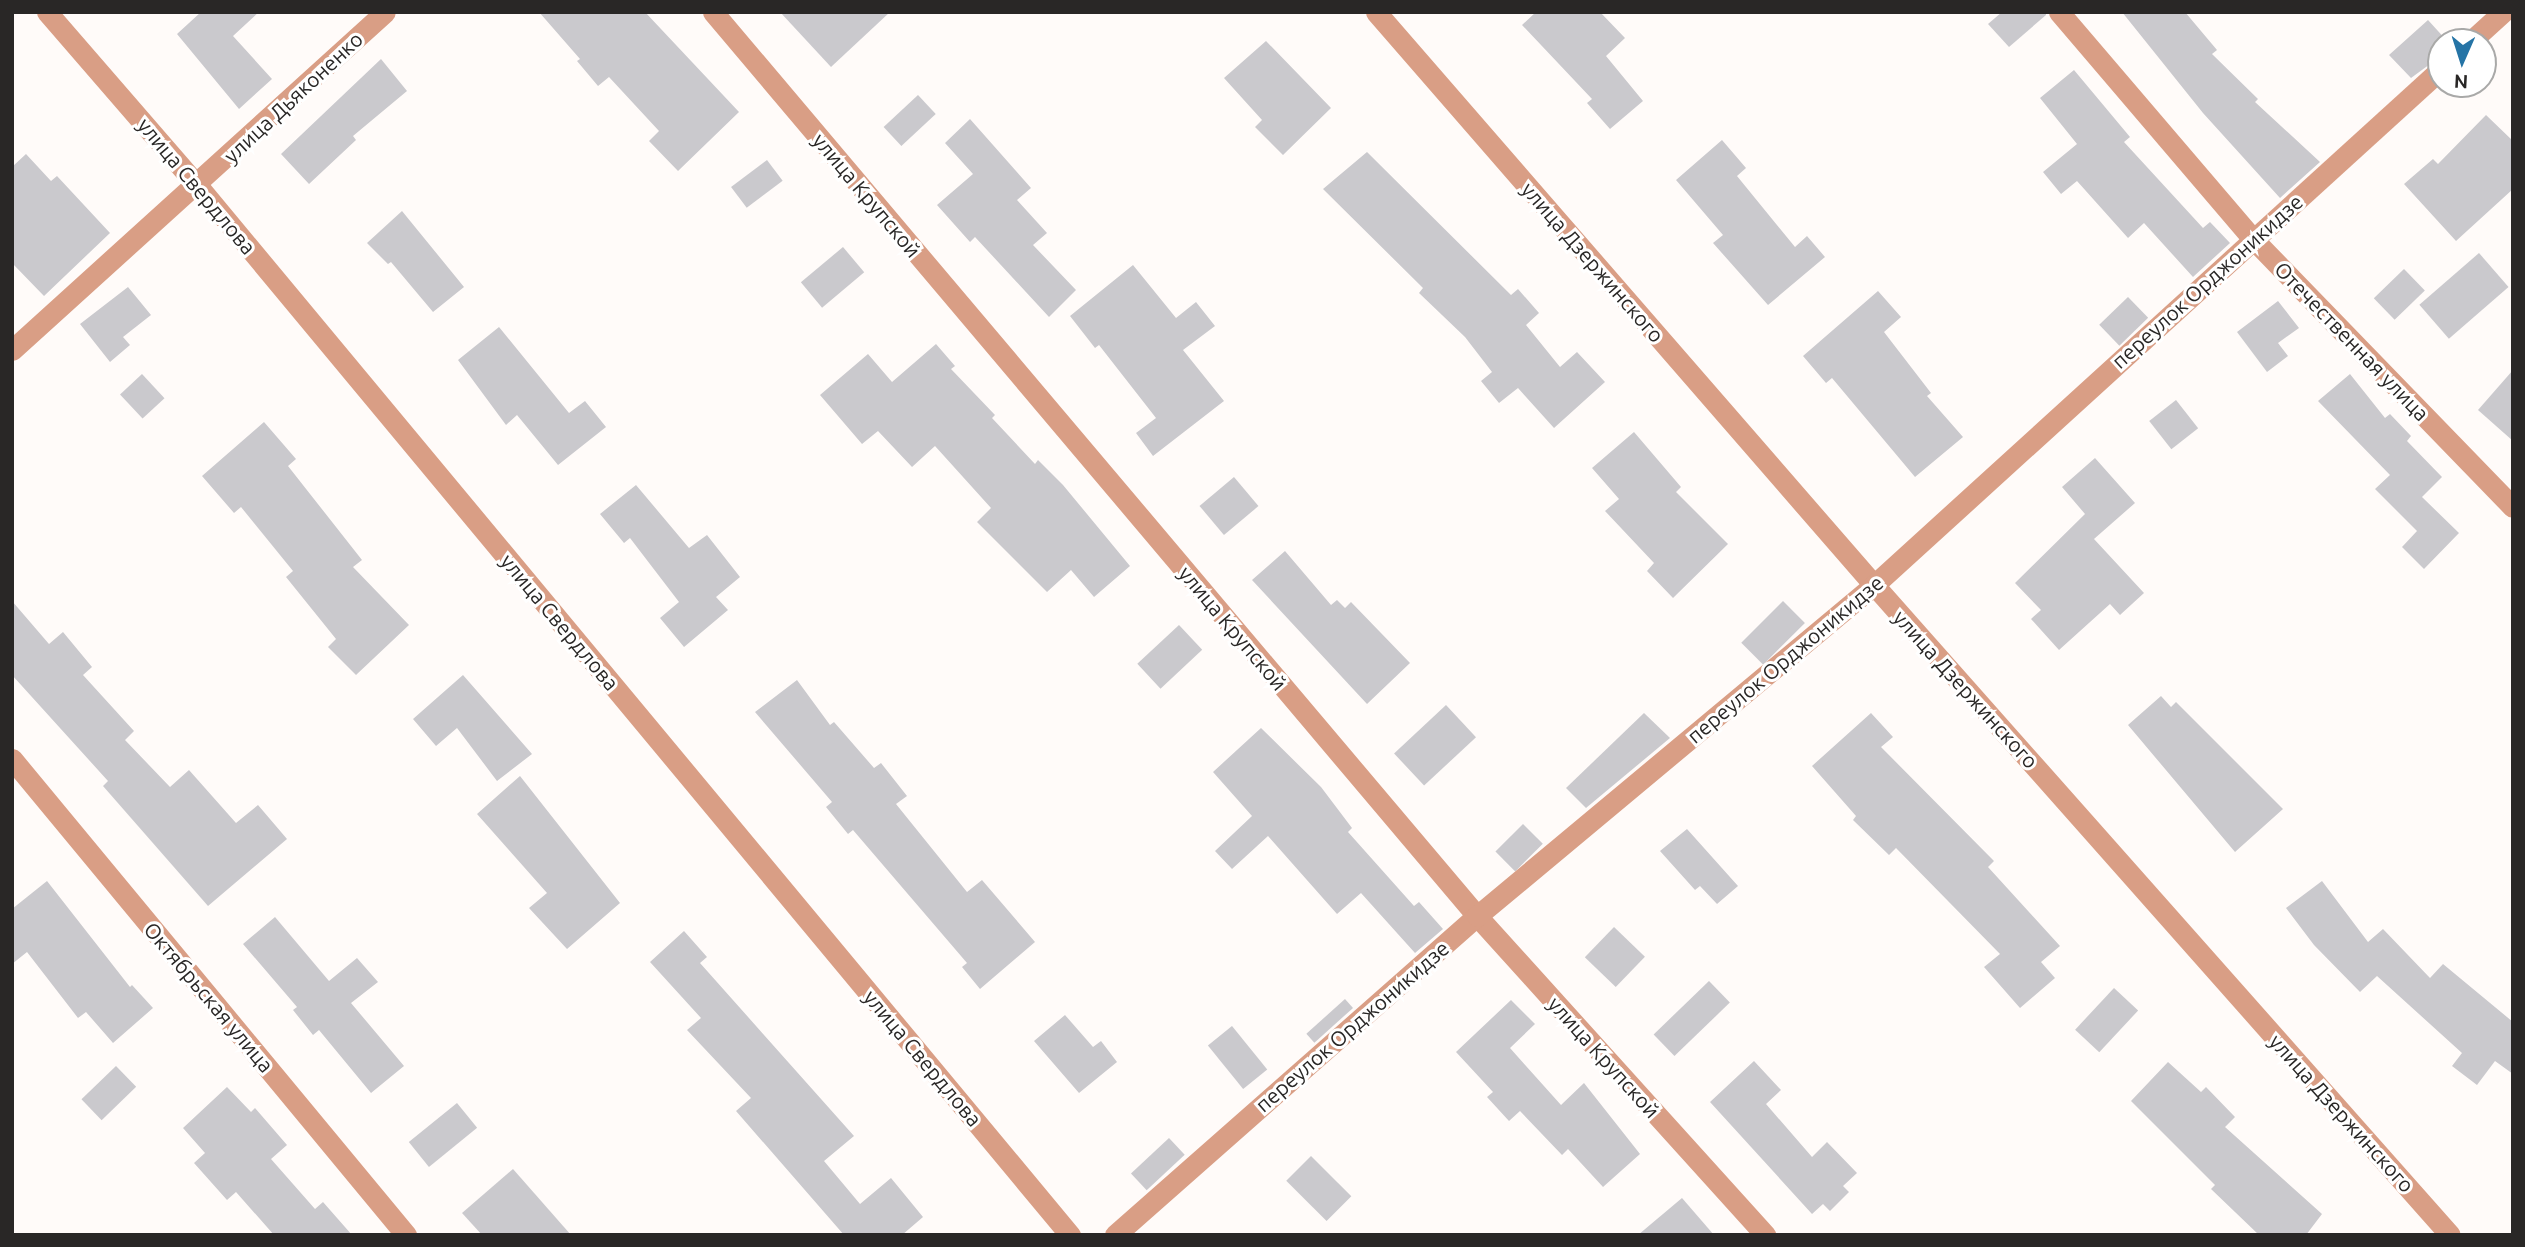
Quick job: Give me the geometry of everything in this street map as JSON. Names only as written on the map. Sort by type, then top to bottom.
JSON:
[{"type":"street","name":"улица Свердлова","points":[[47,12],[197,185],[1070,1235]]},
{"type":"street","name":"улица Дьяконенко","points":[[12,350],[385,12]]},
{"type":"street","name":"улица Крупской","points":[[713,12],[1476,916],[1765,1235]]},
{"type":"street","name":"улица Дзержинского","points":[[1376,12],[1874,585],[2450,1235]]},
{"type":"street","name":"Отечественная улица","points":[[2059,12],[2253,239],[2513,507]]},
{"type":"street","points":[[2485,28],[2503,12]]},
{"type":"street","name":"переулок Орджоникидзе","points":[[1115,1235],[1476,916],[1874,585],[2427,82]]},
{"type":"street","name":"Октябрьская улица","points":[[12,759],[406,1235]]},
{"type":"building","points":[[201,12],[259,12],[233,36],[272,79],[239,109],[177,34]]},
{"type":"building","points":[[539,12],[645,12],[739,112],[678,171],[649,141],[659,131],[609,77],[598,86],[577,61],[580,59]]},
{"type":"building","points":[[780,12],[890,12],[831,67]]},
{"type":"building","points":[[1536,12],[1600,12],[1625,38],[1606,56],[1643,101],[1610,129],[1587,103],[1592,99],[1522,25]]},
{"type":"building","points":[[2002,12],[2046,12],[2046,15],[2009,47],[1988,24]]},
{"type":"building","points":[[2122,12],[2185,12],[2217,50],[2212,54],[2258,99],[2255,102],[2320,162],[2280,198],[2203,113]]},
{"type":"building","points":[[2428,20],[2435,28],[2427,28],[2427,66],[2411,78],[2389,55]]},
{"type":"building","points":[[1266,41],[1331,108],[1283,155],[1255,127],[1262,120],[1224,78]]},
{"type":"building","points":[[381,59],[407,91],[353,136],[356,140],[309,184],[281,154]]},
{"type":"building","points":[[2074,70],[2130,137],[2124,142],[2203,228],[2210,222],[2230,243],[2193,277],[2144,223],[2128,238],[2077,181],[2061,194],[2043,172],[2077,144],[2040,98]]},
{"type":"building","points":[[918,95],[936,114],[901,146],[884,127]]},
{"type":"building","points":[[2486,115],[2513,141],[2513,189],[2456,241],[2404,184],[2433,159],[2438,164]]},
{"type":"building","points":[[970,119],[1031,188],[1017,200],[1047,233],[1033,245],[1076,290],[1049,317],[975,237],[970,242],[937,205],[973,174],[945,143]]},
{"type":"building","points":[[1722,140],[1746,168],[1737,176],[1795,247],[1807,236],[1825,257],[1768,305],[1713,243],[1723,235],[1676,180]]},
{"type":"building","points":[[1367,152],[1511,295],[1518,289],[1539,313],[1526,325],[1560,367],[1577,352],[1605,382],[1554,428],[1518,388],[1499,403],[1481,381],[1492,372],[1465,337],[1419,293],[1423,288],[1323,189]]},
{"type":"building","points":[[26,154],[51,181],[57,176],[110,233],[44,296],[12,263],[12,167]]},
{"type":"building","points":[[767,160],[783,181],[747,208],[731,187]]},
{"type":"building","points":[[402,211],[464,287],[433,312],[391,262],[388,264],[367,243]]},
{"type":"building","points":[[843,247],[864,272],[822,308],[801,282]]},
{"type":"building","points":[[2479,253],[2509,287],[2449,339],[2419,305]]},
{"type":"building","points":[[1133,265],[1176,318],[1196,302],[1215,326],[1183,350],[1224,401],[1153,456],[1136,433],[1156,418],[1099,345],[1095,348],[1070,316]]},
{"type":"building","points":[[2404,269],[2425,291],[2395,320],[2374,298]]},
{"type":"building","points":[[128,287],[151,315],[123,337],[130,345],[110,362],[80,324]]},
{"type":"building","points":[[1878,291],[1901,317],[1884,332],[1931,393],[1927,396],[1963,437],[1915,477],[1832,378],[1826,383],[1803,356]]},
{"type":"building","points":[[2128,297],[2148,318],[2119,346],[2099,325]]},
{"type":"building","points":[[2278,301],[2299,328],[2278,343],[2288,356],[2267,372],[2237,332]]},
{"type":"building","points":[[499,327],[569,413],[585,401],[606,427],[558,465],[517,415],[506,425],[458,360]]},
{"type":"building","points":[[936,344],[955,366],[951,369],[995,415],[992,418],[1035,464],[1038,460],[1063,485],[1130,566],[1094,597],[1071,570],[1047,592],[977,522],[991,508],[935,446],[912,467],[878,431],[862,444],[820,395],[868,354],[892,382]]},
{"type":"building","points":[[2513,370],[2513,441],[2478,410]]},
{"type":"building","points":[[142,374],[165,398],[143,419],[120,394]]},
{"type":"building","points":[[2350,374],[2385,418],[2390,414],[2411,436],[2407,441],[2442,477],[2422,497],[2459,533],[2424,569],[2402,547],[2417,531],[2375,489],[2390,475],[2318,401]]},
{"type":"building","points":[[2176,400],[2198,428],[2171,449],[2149,421]]},
{"type":"building","points":[[264,422],[296,459],[288,466],[362,560],[353,567],[409,625],[356,675],[328,647],[336,639],[286,577],[293,571],[241,507],[234,513],[202,476]]},
{"type":"building","points":[[1634,432],[1681,487],[1676,492],[1728,544],[1673,598],[1647,571],[1654,563],[1605,511],[1619,499],[1592,468]]},
{"type":"building","points":[[2095,458],[2135,503],[2094,539],[2144,593],[2120,615],[2110,604],[2059,650],[2031,619],[2041,610],[2015,583],[2085,514],[2062,487]]},
{"type":"building","points":[[1234,477],[1258,506],[1224,535],[1200,506]]},
{"type":"building","points":[[636,485],[689,548],[707,535],[740,577],[716,597],[728,610],[684,647],[660,618],[679,602],[630,538],[624,543],[600,514]]},
{"type":"building","points":[[1285,551],[1331,605],[1337,600],[1345,608],[1351,602],[1410,663],[1367,704],[1252,580]]},
{"type":"building","points":[[12,601],[49,644],[63,632],[92,667],[83,675],[134,731],[125,740],[170,787],[189,770],[236,823],[258,805],[287,839],[208,906],[103,786],[108,781],[12,675]]},
{"type":"building","points":[[1783,601],[1805,623],[1763,665],[1741,643]]},
{"type":"building","points":[[1179,625],[1202,650],[1161,689],[1137,664]]},
{"type":"building","points":[[463,675],[532,754],[497,781],[457,728],[436,746],[413,719]]},
{"type":"building","points":[[797,680],[830,725],[834,722],[874,768],[881,763],[907,796],[896,804],[967,892],[982,880],[1035,942],[980,989],[962,967],[967,963],[853,830],[848,834],[826,807],[832,802],[755,712]]},
{"type":"building","points":[[2161,696],[2171,707],[2176,702],[2283,809],[2235,852],[2128,725]]},
{"type":"building","points":[[1446,705],[1476,737],[1424,786],[1394,753]]},
{"type":"building","points":[[1644,713],[1670,738],[1586,808],[1566,788]]},
{"type":"building","points":[[1871,713],[1893,737],[1881,747],[1994,861],[1988,867],[2060,946],[2041,962],[2055,978],[2020,1008],[1984,967],[2000,954],[1896,848],[1889,855],[1853,820],[1856,816],[1812,766]]},
{"type":"building","points":[[1261,728],[1321,787],[1352,828],[1348,832],[1414,906],[1419,902],[1443,929],[1415,953],[1361,893],[1337,914],[1268,836],[1232,869],[1215,851],[1252,816],[1213,772]]},
{"type":"building","points":[[520,776],[620,903],[567,949],[529,908],[547,893],[477,814]]},
{"type":"building","points":[[1523,824],[1543,844],[1515,871],[1495,852]]},
{"type":"building","points":[[1687,829],[1738,886],[1717,904],[1700,886],[1695,890],[1660,851]]},
{"type":"building","points":[[47,881],[130,987],[132,985],[153,1008],[113,1043],[86,1012],[78,1018],[27,952],[12,964],[12,909]]},
{"type":"building","points":[[2322,881],[2368,942],[2383,929],[2430,978],[2443,964],[2513,1022],[2513,1074],[2495,1061],[2477,1085],[2452,1066],[2462,1053],[2377,976],[2360,992],[2314,945],[2286,908]]},
{"type":"building","points":[[275,917],[329,981],[357,958],[378,982],[351,1003],[404,1066],[371,1093],[319,1030],[313,1035],[293,1010],[297,1007],[243,944]]},
{"type":"building","points":[[1614,927],[1645,957],[1616,987],[1585,957]]},
{"type":"building","points":[[684,931],[707,957],[700,963],[854,1136],[824,1161],[860,1204],[891,1178],[923,1217],[902,1235],[844,1235],[736,1111],[751,1098],[687,1030],[701,1018],[650,962]]},
{"type":"building","points":[[1709,981],[1730,1003],[1674,1056],[1654,1034]]},
{"type":"building","points":[[2114,988],[2138,1011],[2099,1052],[2075,1030]]},
{"type":"building","points":[[1345,999],[1353,1008],[1314,1043],[1306,1034]]},
{"type":"building","points":[[1511,1000],[1535,1024],[1510,1048],[1561,1105],[1584,1083],[1640,1154],[1603,1187],[1568,1149],[1562,1155],[1520,1111],[1509,1121],[1487,1097],[1493,1092],[1456,1052]]},
{"type":"building","points":[[1065,1015],[1093,1047],[1101,1041],[1117,1062],[1079,1093],[1034,1041]]},
{"type":"building","points":[[1232,1026],[1267,1070],[1243,1089],[1208,1046]]},
{"type":"building","points":[[1754,1061],[1781,1090],[1766,1104],[1812,1157],[1827,1142],[1857,1173],[1843,1186],[1849,1192],[1830,1211],[1823,1204],[1812,1214],[1710,1102]]},
{"type":"building","points":[[2168,1062],[2201,1092],[2206,1087],[2235,1117],[2225,1127],[2322,1214],[2306,1235],[2259,1235],[2211,1189],[2215,1185],[2131,1101]]},
{"type":"building","points":[[116,1066],[136,1087],[102,1120],[81,1099]]},
{"type":"building","points":[[227,1087],[251,1112],[255,1108],[287,1145],[271,1159],[315,1209],[323,1202],[352,1235],[274,1235],[236,1192],[227,1200],[194,1163],[205,1153],[183,1128]]},
{"type":"building","points":[[457,1103],[477,1128],[429,1167],[409,1142]]},
{"type":"building","points":[[1169,1138],[1185,1155],[1147,1190],[1131,1173]]},
{"type":"building","points":[[1311,1156],[1351,1196],[1327,1221],[1286,1181]]},
{"type":"building","points":[[513,1169],[571,1235],[482,1235],[462,1213]]},
{"type":"building","points":[[1682,1198],[1714,1235],[1638,1235]]}]
